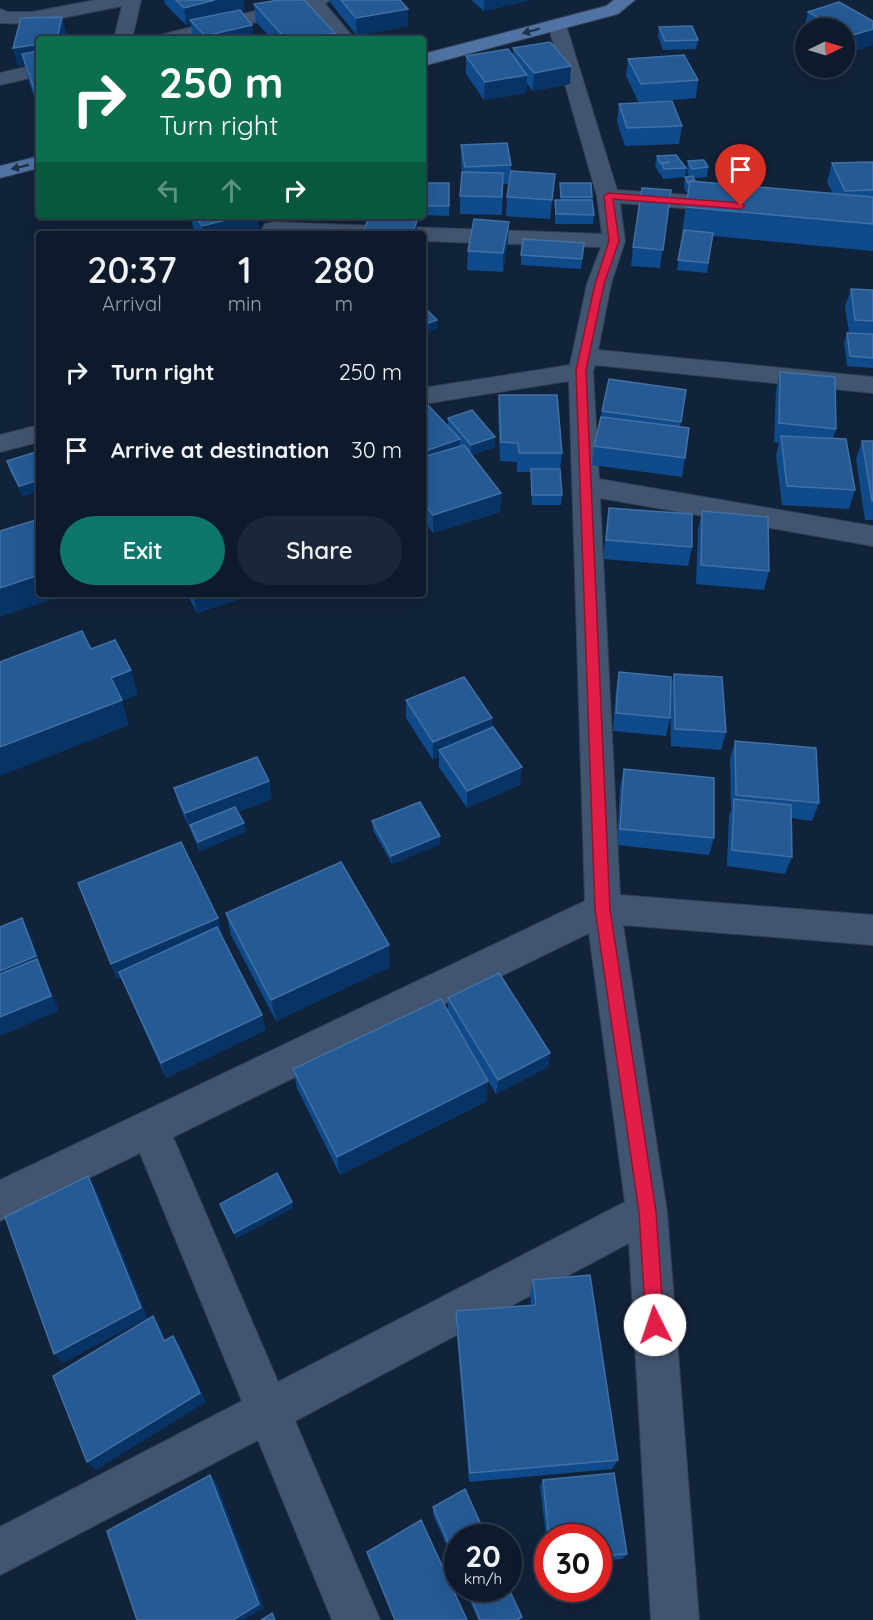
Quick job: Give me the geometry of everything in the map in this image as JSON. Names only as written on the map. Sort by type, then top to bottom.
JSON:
[{"type":"main road","points":[[426,44],[592,0]]},
{"type":"main road","points":[[426,59],[612,10],[626,0]]},
{"type":"main road","points":[[0,155],[36,146]]},
{"type":"main road","points":[[0,172],[36,163]]},
{"type":"street","points":[[0,14],[3,18],[32,18],[124,0]]},
{"type":"street","points":[[124,36],[132,0]]},
{"type":"street","points":[[179,36],[315,1],[344,36]]},
{"type":"street","points":[[557,25],[608,196],[614,241],[599,284],[582,363],[603,909],[647,1212],[675,1620]]},
{"type":"street","points":[[0,80],[36,71]]},
{"type":"street","points":[[608,196],[746,207]]},
{"type":"street","points":[[270,226],[385,231]]},
{"type":"street","points":[[426,233],[614,241]]},
{"type":"street","points":[[426,395],[582,363],[873,385]]},
{"type":"street","points":[[0,444],[36,434]]},
{"type":"street","points":[[585,486],[873,536]]},
{"type":"street","points":[[0,1201],[603,909],[873,930]]},
{"type":"street","points":[[150,1129],[356,1620]]},
{"type":"street","points":[[0,1552],[647,1212]]},
{"type":"building","points":[[176,0],[215,0],[184,8]]},
{"type":"building","points":[[279,0],[304,0],[335,33],[316,36],[283,36],[254,4]]},
{"type":"building","points":[[341,0],[400,0],[408,9],[356,18]]},
{"type":"building","points":[[839,2],[873,21],[873,29],[855,34],[855,18],[819,18],[808,12]]},
{"type":"building","points":[[240,10],[252,25],[205,36],[190,20]]},
{"type":"building","points":[[62,17],[58,36],[36,36],[36,44],[13,48],[21,18]]},
{"type":"building","points":[[692,26],[698,40],[665,41],[659,27]]},
{"type":"building","points":[[550,42],[571,66],[534,73],[513,48]]},
{"type":"building","points":[[508,49],[527,75],[485,82],[466,56]]},
{"type":"building","points":[[36,52],[36,89],[34,89],[22,54]]},
{"type":"building","points":[[684,55],[698,80],[641,84],[628,59]]},
{"type":"building","points":[[672,101],[682,126],[627,128],[619,104]]},
{"type":"building","points":[[507,143],[511,165],[465,167],[461,145]]},
{"type":"building","points":[[676,155],[686,168],[664,169],[662,164],[670,162],[660,163],[657,156]]},
{"type":"building","points":[[704,160],[708,167],[692,169],[688,161]]},
{"type":"building","points":[[873,162],[873,190],[845,191],[832,163]]},
{"type":"building","points":[[511,171],[555,174],[552,200],[507,197]]},
{"type":"building","points":[[462,172],[503,173],[502,197],[460,196]]},
{"type":"building","points":[[693,176],[695,181],[688,183],[685,177]]},
{"type":"building","points":[[690,181],[873,197],[873,224],[686,207]]},
{"type":"building","points":[[426,183],[449,183],[449,206],[426,206]]},
{"type":"building","points":[[560,183],[591,183],[592,197],[561,197]]},
{"type":"building","points":[[642,188],[671,190],[663,250],[633,247]]},
{"type":"building","points":[[555,200],[592,200],[594,215],[556,214]]},
{"type":"building","points":[[197,219],[230,219],[202,226]]},
{"type":"building","points":[[368,219],[417,221],[413,231],[364,231]]},
{"type":"building","points":[[474,219],[509,222],[503,253],[468,251]]},
{"type":"building","points":[[684,230],[713,233],[708,263],[678,260]]},
{"type":"building","points":[[523,239],[584,243],[582,259],[521,255]]},
{"type":"building","points":[[851,289],[873,290],[873,321],[855,320]]},
{"type":"building","points":[[426,309],[437,320],[426,324]]},
{"type":"building","points":[[847,333],[873,334],[873,358],[850,356]]},
{"type":"building","points":[[780,372],[835,377],[836,429],[779,423]]},
{"type":"building","points":[[609,379],[686,390],[681,422],[602,411]]},
{"type":"building","points":[[499,395],[557,395],[562,453],[519,453],[518,443],[501,442]]},
{"type":"building","points":[[426,403],[460,439],[426,451]]},
{"type":"building","points":[[472,410],[495,437],[471,445],[448,418]]},
{"type":"building","points":[[601,417],[689,428],[685,458],[594,446]]},
{"type":"building","points":[[781,436],[846,439],[855,490],[787,486]]},
{"type":"building","points":[[862,441],[873,441],[873,501],[872,501]]},
{"type":"building","points":[[464,445],[501,493],[433,515],[426,505],[426,456]]},
{"type":"building","points":[[36,452],[36,481],[19,486],[7,461]]},
{"type":"building","points":[[531,469],[560,469],[562,495],[532,495]]},
{"type":"building","points":[[609,508],[692,514],[692,547],[606,540]]},
{"type":"building","points":[[702,511],[768,517],[769,571],[701,565]]},
{"type":"building","points":[[36,520],[36,576],[0,588],[0,531]]},
{"type":"building","points":[[82,631],[91,649],[115,640],[131,670],[111,678],[122,700],[0,747],[0,662]]},
{"type":"building","points":[[619,672],[671,677],[670,718],[616,713]]},
{"type":"building","points":[[674,674],[722,677],[726,732],[675,729]]},
{"type":"building","points":[[464,677],[492,718],[433,742],[406,700]]},
{"type":"building","points":[[493,727],[522,767],[467,791],[439,750]]},
{"type":"building","points":[[735,741],[816,748],[819,803],[736,795]]},
{"type":"building","points":[[257,757],[269,781],[185,813],[174,788]]},
{"type":"building","points":[[624,769],[714,778],[714,838],[620,829]]},
{"type":"building","points":[[734,799],[791,805],[792,857],[732,850]]},
{"type":"building","points":[[420,802],[440,836],[391,856],[372,821]]},
{"type":"building","points":[[235,807],[244,823],[198,842],[190,825]]},
{"type":"building","points":[[181,842],[218,918],[111,964],[78,883]]},
{"type":"building","points":[[341,862],[389,945],[271,1000],[226,913]]},
{"type":"building","points":[[22,918],[36,956],[0,971],[0,927]]},
{"type":"building","points":[[217,927],[262,1015],[161,1063],[119,972]]},
{"type":"building","points":[[37,959],[51,996],[0,1017],[0,974]]},
{"type":"building","points":[[499,973],[550,1053],[498,1080],[448,998]]},
{"type":"building","points":[[441,999],[488,1081],[337,1157],[293,1069]]},
{"type":"building","points":[[277,1173],[292,1202],[234,1233],[220,1204]]},
{"type":"building","points":[[88,1176],[141,1308],[54,1354],[5,1217]]},
{"type":"building","points":[[590,1275],[618,1460],[470,1473],[456,1311],[536,1305],[533,1280]]},
{"type":"building","points":[[153,1316],[164,1341],[173,1336],[200,1393],[87,1462],[53,1376]]},
{"type":"building","points":[[614,1473],[627,1554],[612,1555],[612,1524],[548,1524],[543,1480]]},
{"type":"building","points":[[210,1475],[259,1604],[233,1620],[137,1620],[107,1531]]},
{"type":"building","points":[[465,1489],[481,1524],[444,1524],[444,1533],[433,1507]]},
{"type":"building","points":[[421,1520],[444,1570],[444,1602],[459,1602],[467,1620],[395,1620],[367,1552]]},
{"type":"building","points":[[473,1602],[515,1602],[522,1617],[517,1620],[480,1620]]},
{"type":"building","points":[[272,1613],[275,1620],[261,1620]]},
{"type":"route","points":[[655,1325],[647,1212],[603,909],[581,370],[599,284],[614,241],[608,196],[741,206]]}]
